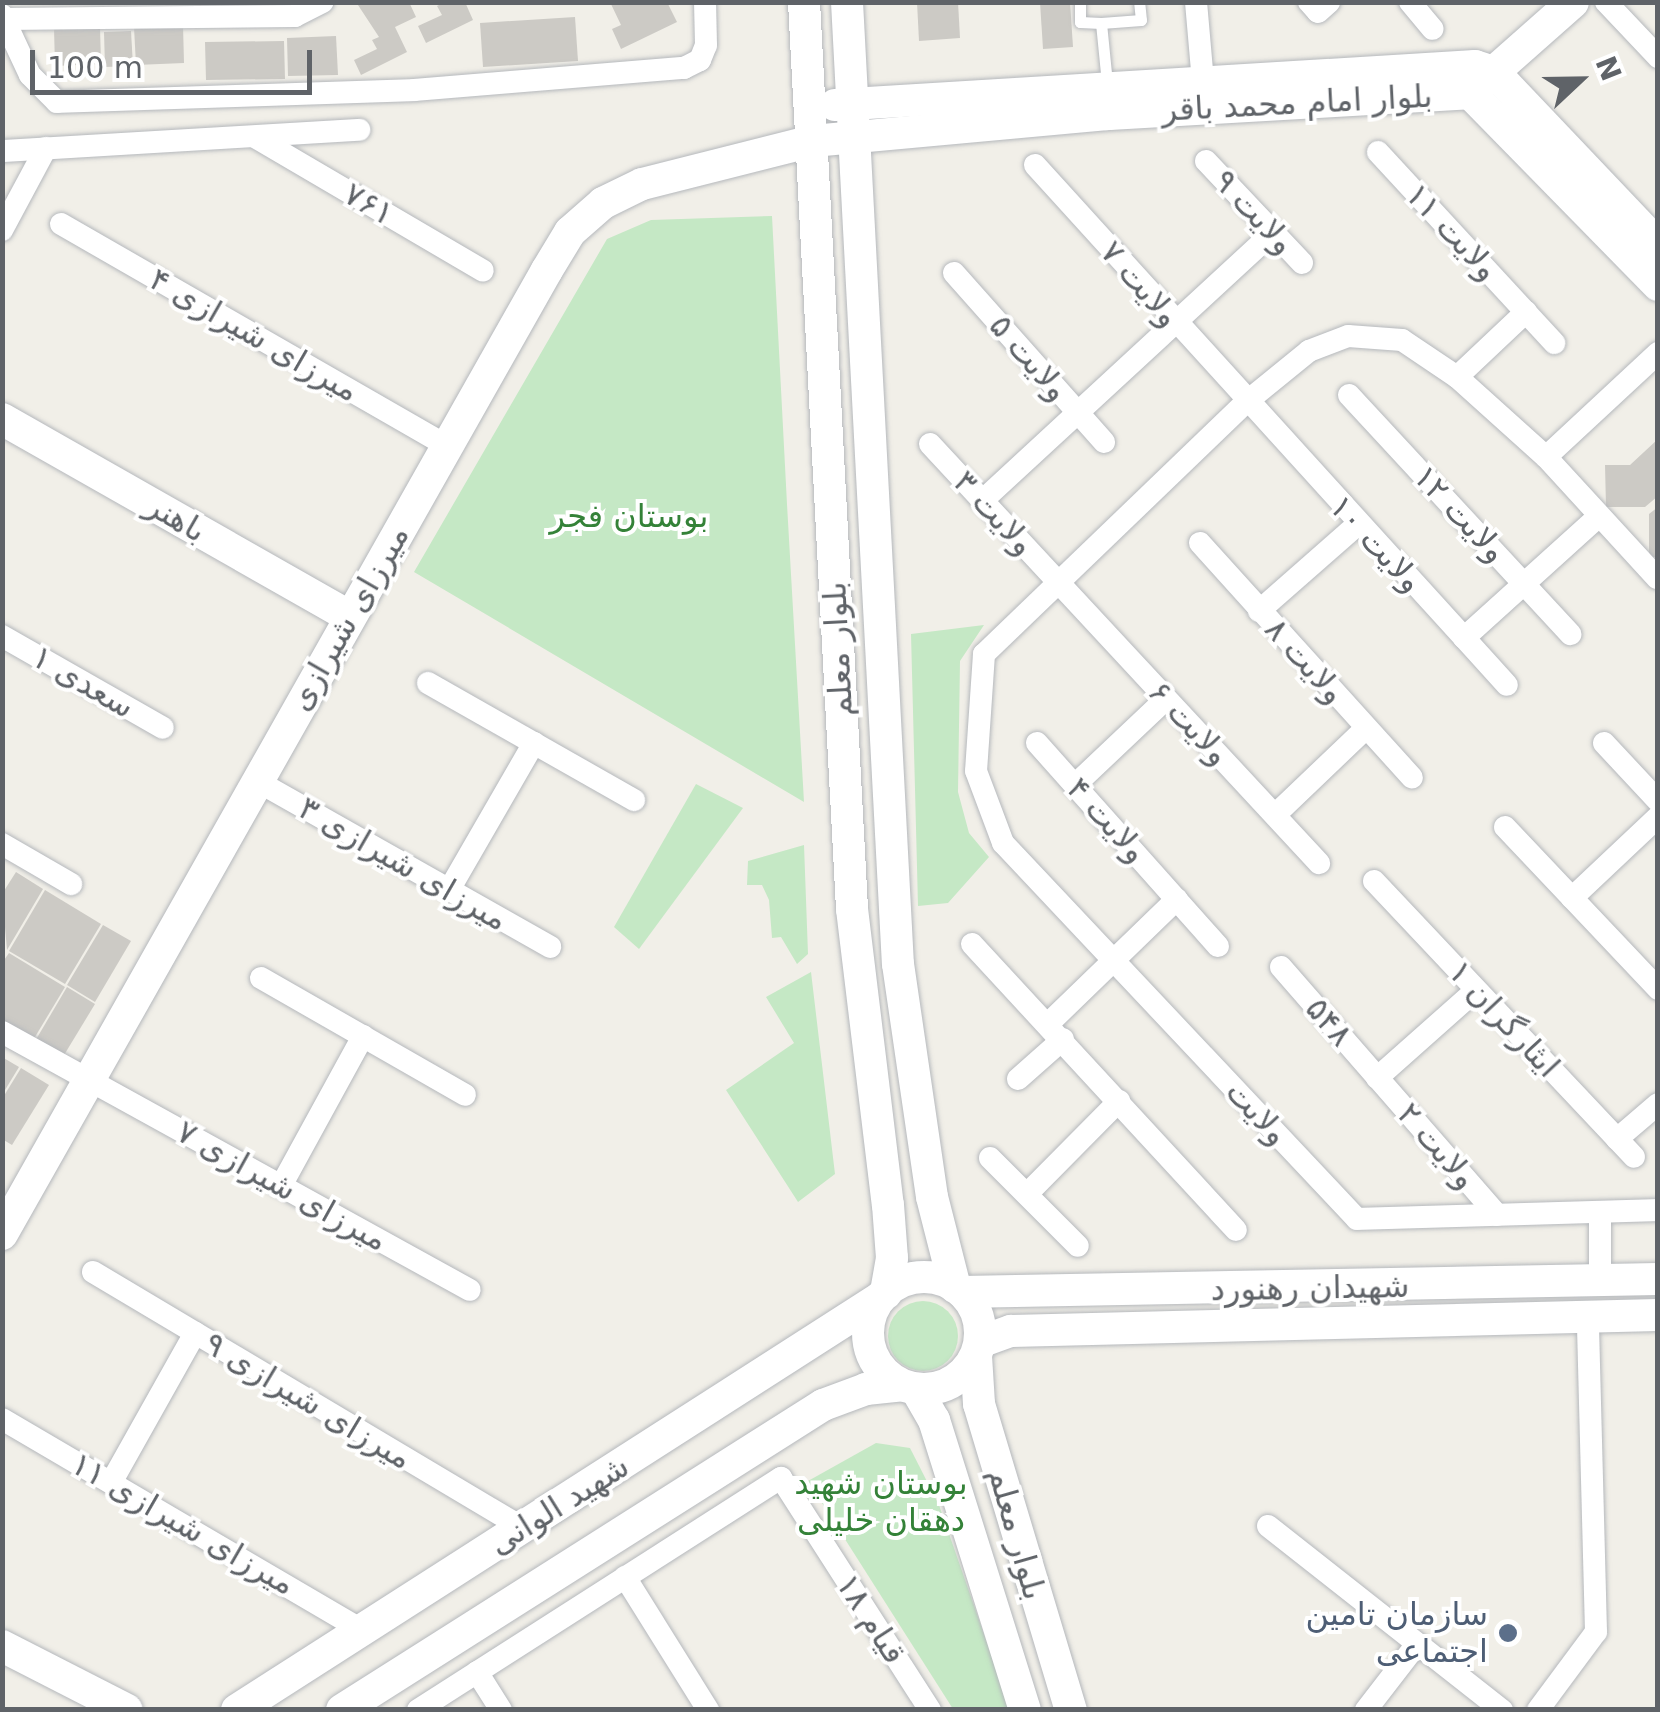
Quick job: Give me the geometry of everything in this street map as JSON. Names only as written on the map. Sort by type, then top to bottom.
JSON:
[{"type":"street","points":[[323,2],[294,16],[3,17],[30,75],[57,102],[414,90],[684,68],[700,60],[706,45],[705,2]]},
{"type":"street","name":"بلوار معلم","points":[[804,2],[852,910],[892,1258],[883,1296]]},
{"type":"street","name":"بلوار معلم","points":[[847,2],[898,964],[932,1197],[959,1290]]},
{"type":"street","points":[[1196,2],[1203,82]]},
{"type":"street","points":[[1309,2],[1318,12],[1329,2]]},
{"type":"street","points":[[1410,2],[1433,29]]},
{"type":"street","points":[[1573,2],[1482,82],[1658,245]]},
{"type":"street","points":[[1606,2],[1658,58]]},
{"type":"street","name":"بلوار امام محمد باقر","points":[[855,120],[1107,88],[1475,66],[1482,82],[1658,284]]},
{"type":"street","name":"بلوار امام محمد باقر","points":[[855,120],[1482,82]]},
{"type":"street","points":[[810,106],[855,120]]},
{"type":"street","name":"میرزای شیرازی","points":[[2,1234],[93,1082],[257,781],[570,232],[603,203],[642,184],[812,141],[855,120]]},
{"type":"street","points":[[2,151],[359,130]]},
{"type":"street","name":"۷۶۱","points":[[254,137],[483,271]]},
{"type":"street","points":[[2,230],[46,148]]},
{"type":"street","name":"ولایت ۱۱","points":[[1378,152],[1554,343]]},
{"type":"street","name":"ولایت ۹","points":[[1206,161],[1302,264]]},
{"type":"street","name":"ولایت ۷","points":[[1036,165],[1245,403]]},
{"type":"street","name":"میرزای شیرازی ۴","points":[[62,224],[447,446]]},
{"type":"street","points":[[982,501],[1274,232]]},
{"type":"street","name":"ولایت ۵","points":[[954,272],[1104,442]]},
{"type":"street","points":[[1457,376],[1526,312]]},
{"type":"street","points":[[1058,582],[1245,403],[1309,351],[1348,336],[1402,340],[1457,376],[1546,457],[1657,578]]},
{"type":"street","points":[[1546,457],[1658,353]]},
{"type":"street","name":"ولایت ۱۲","points":[[1349,395],[1570,634]]},
{"type":"street","name":"ولایت ۱۰","points":[[1245,403],[1507,685]]},
{"type":"street","name":"باهنر","points":[[2,419],[350,617]]},
{"type":"street","name":"ولایت ۳","points":[[930,444],[1058,582]]},
{"type":"street","points":[[1464,638],[1598,517]]},
{"type":"street","points":[[1260,610],[1358,524]]},
{"type":"street","name":"ولایت ۸","points":[[1200,543],[1412,778]]},
{"type":"street","name":"ولایت ۶","points":[[1058,582],[1319,863]]},
{"type":"street","name":"ولایت","points":[[1058,582],[984,654],[976,771],[1003,842],[1356,1219],[1658,1210]]},
{"type":"street","name":"سعدی ۱","points":[[2,636],[163,728]]},
{"type":"street","points":[[428,683],[634,800]]},
{"type":"street","points":[[1076,784],[1166,699]]},
{"type":"street","points":[[1275,815],[1365,730]]},
{"type":"street","points":[[448,890],[534,743]]},
{"type":"street","name":"ولایت ۴","points":[[1037,743],[1218,946]]},
{"type":"street","points":[[1604,743],[1658,801]]},
{"type":"street","name":"میرزای شیرازی ۳","points":[[257,781],[550,946]]},
{"type":"street","points":[[1572,898],[1658,817]]},
{"type":"street","points":[[1505,827],[1658,989]]},
{"type":"street","points":[[2,844],[71,884]]},
{"type":"street","name":"ایثارگران ۱","points":[[1374,881],[1634,1157]]},
{"type":"street","points":[[1018,1079],[1114,961],[1176,898]]},
{"type":"street","points":[[972,944],[1236,1230]]},
{"type":"street","name":"۵۴۸","points":[[1280,967],[1378,1078]]},
{"type":"street","points":[[261,978],[465,1094]]},
{"type":"street","points":[[1378,1078],[1476,990]]},
{"type":"street","name":"میرزای شیرازی ۷","points":[[2,1032],[470,1290]]},
{"type":"street","points":[[281,1186],[363,1036]]},
{"type":"street","name":"ولایت ۲","points":[[1378,1078],[1497,1215]]},
{"type":"street","points":[[1026,1194],[1120,1101]]},
{"type":"street","points":[[1617,1139],[1658,1104]]},
{"type":"street","points":[[990,1158],[1078,1246]]},
{"type":"street","points":[[1600,1212],[1600,1281]]},
{"type":"street","name":"میرزای شیرازی ۹","points":[[93,1272],[523,1528]]},
{"type":"street","points":[[918,1277],[959,1290],[976,1313],[978,1349],[958,1379],[909,1387],[879,1367],[868,1340],[883,1296],[918,1277]]},
{"type":"street","name":"شهیدان رهنورد","points":[[959,1290],[1658,1279]]},
{"type":"street","name":"شهید الوانی","points":[[237,1710],[883,1296]]},
{"type":"street","name":"شهیدان رهنورد","points":[[978,1349],[1011,1330],[1658,1315]]},
{"type":"street","points":[[1538,1710],[1596,1632],[1588,1316]]},
{"type":"street","points":[[112,1481],[195,1333]]},
{"type":"street","name":"بلوار معلم","points":[[978,1349],[979,1404],[1071,1710]]},
{"type":"street","name":"بلوار معلم","points":[[909,1387],[934,1420],[1025,1710]]},
{"type":"street","name":"شهید الوانی","points":[[342,1710],[822,1405],[866,1388],[909,1387]]},
{"type":"street","name":"میرزای شیرازی ۱۱","points":[[2,1419],[362,1630]]},
{"type":"street","name":"قیام ۱۸","points":[[625,1577],[781,1478],[930,1710]]},
{"type":"street","points":[[1268,1526],[1502,1710]]},
{"type":"street","points":[[418,1710],[625,1577],[708,1710]]},
{"type":"street","points":[[439,1581],[471,1628]]},
{"type":"street","points":[[1366,1710],[1417,1644]]},
{"type":"street","points":[[2,1646],[127,1710]]},
{"type":"street","points":[[478,1672],[501,1710]]},
{"type":"street","points":[[50,1673],[89,1710]]},
{"type":"lane","points":[[1080,2],[1080,22],[1101,23],[1141,20],[1139,2]]},
{"type":"lane","points":[[1101,23],[1107,88]]},
{"type":"green space","name":"بوستان فجر","points":[[772,216],[804,802],[414,572],[607,239],[651,220]]},
{"type":"green space","points":[[984,625],[960,661],[958,792],[969,833],[989,857],[948,903],[918,906],[911,634]]},
{"type":"green space","points":[[696,784],[743,808],[639,949],[614,927]]},
{"type":"green space","points":[[804,845],[808,954],[797,964],[781,937],[772,938],[769,900],[762,885],[747,885],[748,861]]},
{"type":"green space","points":[[811,972],[835,1174],[798,1202],[726,1090],[794,1043],[766,997]]},
{"type":"green space","points":[[923,1301],[948,1311],[958,1336],[948,1361],[923,1371],[898,1361],[888,1336],[898,1311]]},
{"type":"green space","name":"بوستان شهید دهقان خلیلی","points":[[876,1443],[910,1448],[939,1505],[1010,1709],[953,1709],[808,1481]]},
{"type":"building","points":[[356,2],[409,2],[416,17],[395,27],[407,52],[361,75],[354,60],[377,49],[372,40],[379,37]]},
{"type":"building","points":[[465,2],[473,20],[426,43],[418,26],[442,15],[437,6]]},
{"type":"building","points":[[610,2],[667,2],[677,22],[621,49],[612,29],[621,25]]},
{"type":"building","points":[[917,2],[958,2],[960,38],[919,41]]},
{"type":"building","points":[[1040,2],[1070,2],[1073,47],[1043,49]]},
{"type":"building","points":[[575,17],[578,61],[483,67],[480,23]]},
{"type":"building","points":[[183,25],[184,63],[136,65],[134,27]]},
{"type":"building","points":[[100,27],[101,64],[55,66],[54,28]]},
{"type":"building","points":[[131,31],[133,66],[105,67],[104,32]]},
{"type":"building","points":[[336,36],[338,75],[288,76],[287,38]]},
{"type":"building","points":[[284,41],[285,79],[206,80],[205,42]]},
{"type":"building","points":[[1658,439],[1658,496],[1645,507],[1606,507],[1605,465],[1630,465]]},
{"type":"building","points":[[1658,507],[1658,557],[1649,557],[1649,514]]},
{"type":"building","points":[[16,872],[43,889],[7,950],[2,894]]},
{"type":"building","points":[[45,890],[101,924],[65,984],[9,951]]},
{"type":"building","points":[[103,925],[131,941],[95,1002],[67,985]]},
{"type":"building","points":[[9,953],[65,987],[29,1047],[2,1031],[2,963]]},
{"type":"building","points":[[67,987],[95,1004],[58,1065],[31,1048]]},
{"type":"building","points":[[2,1057],[19,1067],[2,1095]]},
{"type":"building","points":[[21,1068],[49,1085],[12,1145],[2,1139],[2,1099]]},
{"type":"place","name":"سازمان تامین اجتماعی","points":[[1508,1633]]}]
